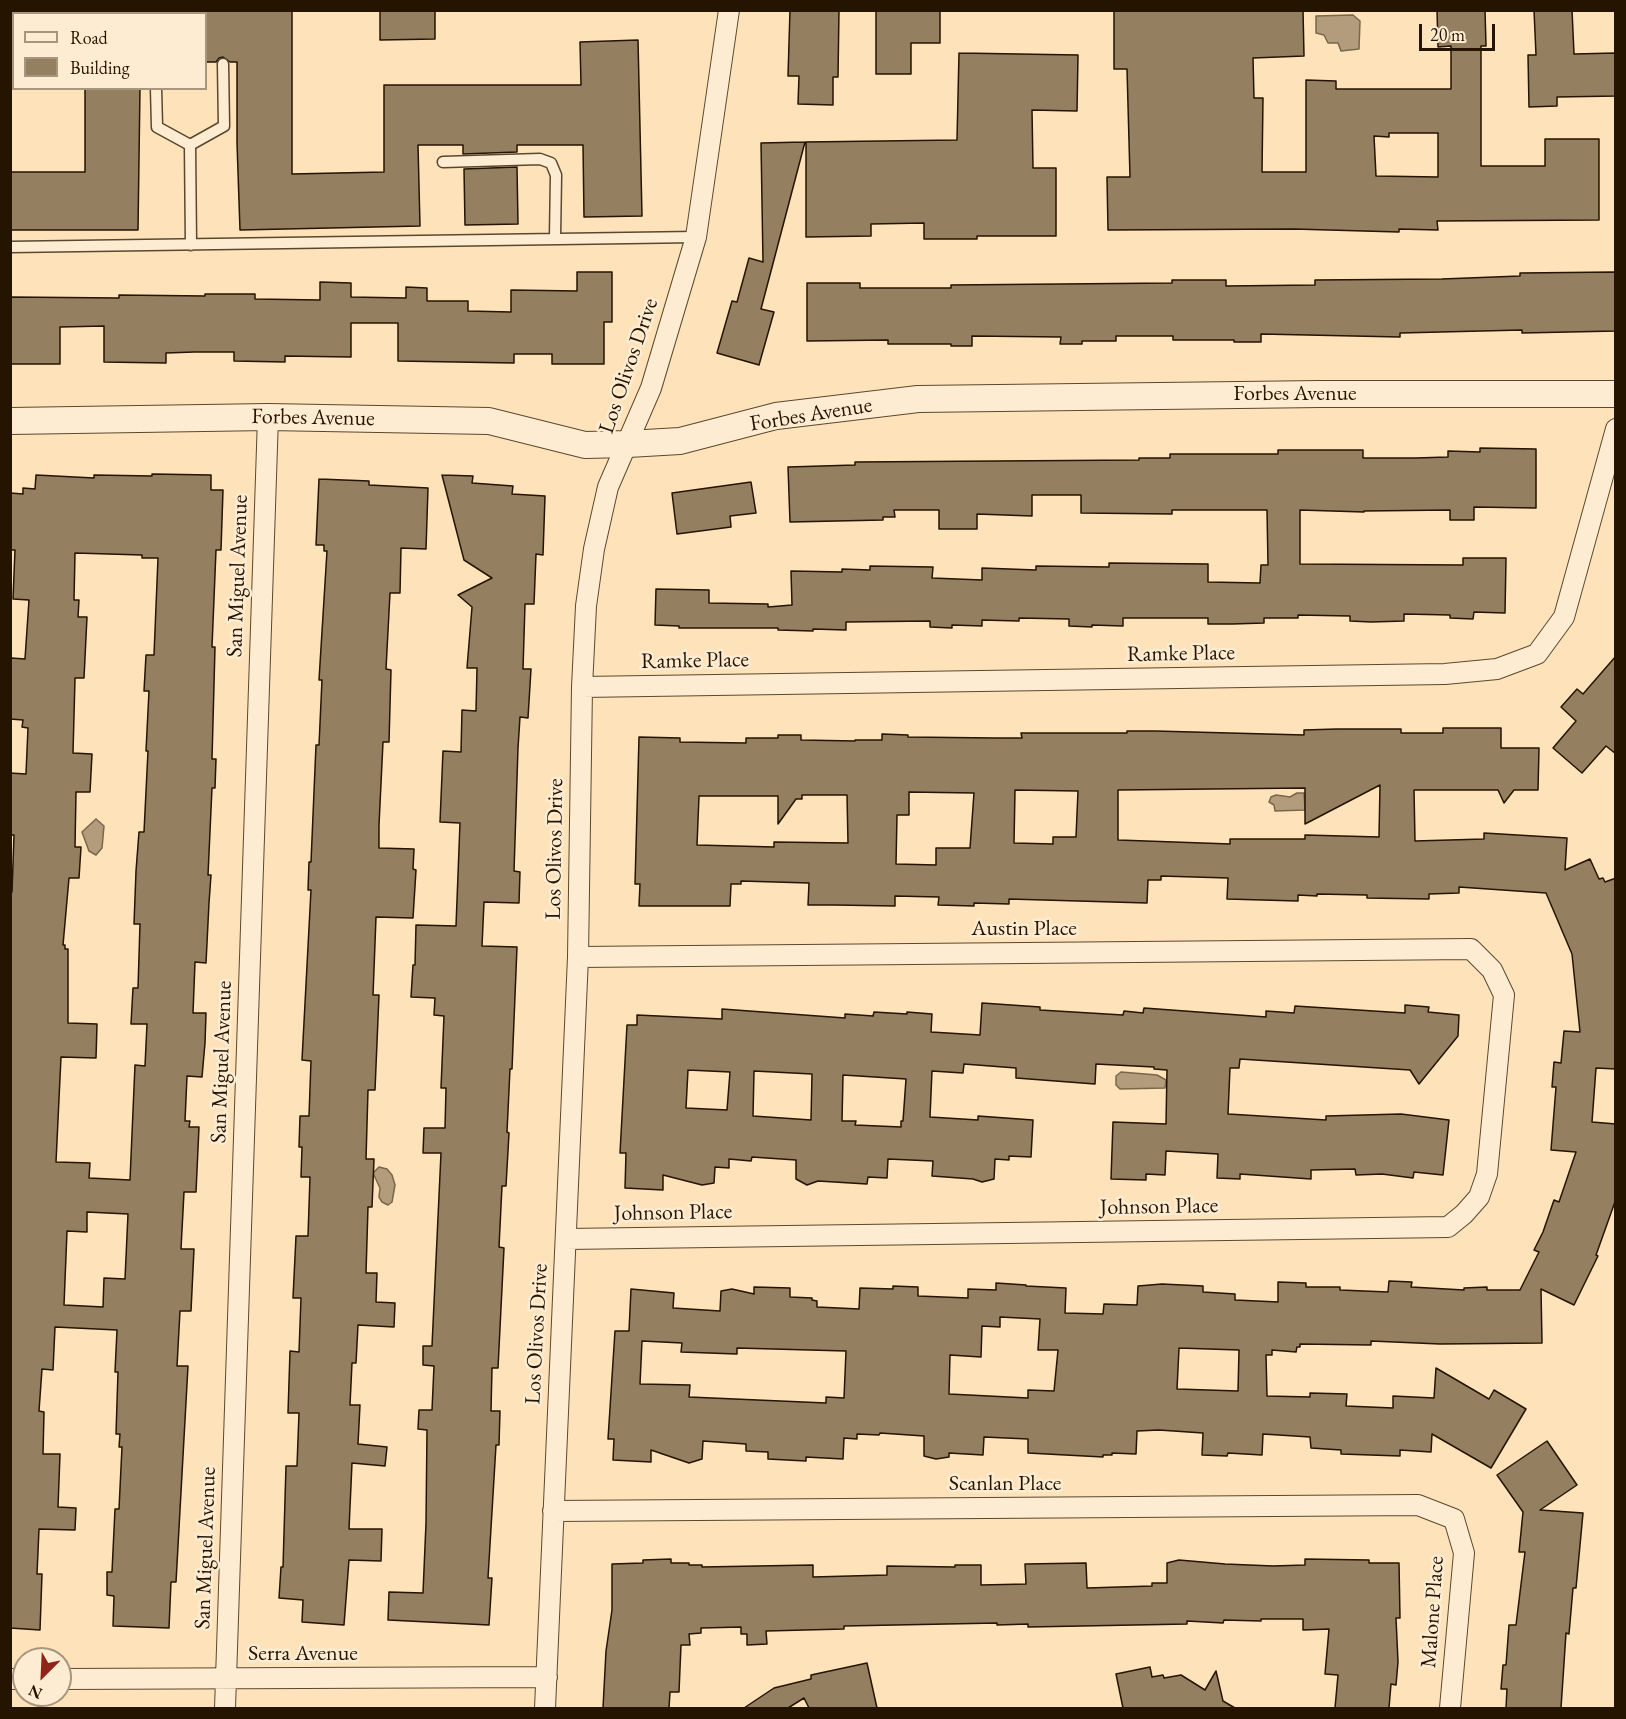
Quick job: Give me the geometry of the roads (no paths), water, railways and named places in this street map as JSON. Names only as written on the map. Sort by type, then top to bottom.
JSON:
[{"type":"street","name":"Los Olivos Drive","points":[[545,1708],[578,957],[582,687],[586,606],[594,549],[608,487],[651,388],[696,237],[729,10]]},
{"type":"street","name":"Forbes Avenue","points":[[10,421],[268,417],[489,421],[585,445],[680,441],[776,416],[918,399],[1320,394],[1616,394]]},
{"type":"street","name":"San Miguel Avenue","points":[[225,1708],[268,417]]},
{"type":"street","name":"Ramke Place","points":[[582,687],[1445,674],[1497,669],[1537,654],[1564,617],[1616,429]]},
{"type":"street","name":"Austin Place","points":[[578,957],[1471,950]]},
{"type":"street","name":"Johnson Place","points":[[566,1239],[1448,1227],[1479,1197],[1487,1174],[1504,995],[1492,970],[1471,950]]},
{"type":"street","name":"Scanlan Place","points":[[553,1511],[1418,1505],[1454,1519]]},
{"type":"street","name":"Malone Place","points":[[1450,1708],[1464,1553],[1454,1519]]},
{"type":"street","name":"Serra Avenue","points":[[72,1678],[547,1677]]},
{"type":"lane","points":[[190,145],[224,126],[223,64]]},
{"type":"lane","points":[[156,90],[157,127],[190,145]]},
{"type":"lane","points":[[190,145],[191,245]]},
{"type":"lane","points":[[442,162],[540,159],[551,163],[556,175],[555,238]]},
{"type":"lane","points":[[10,247],[696,237]]}]
